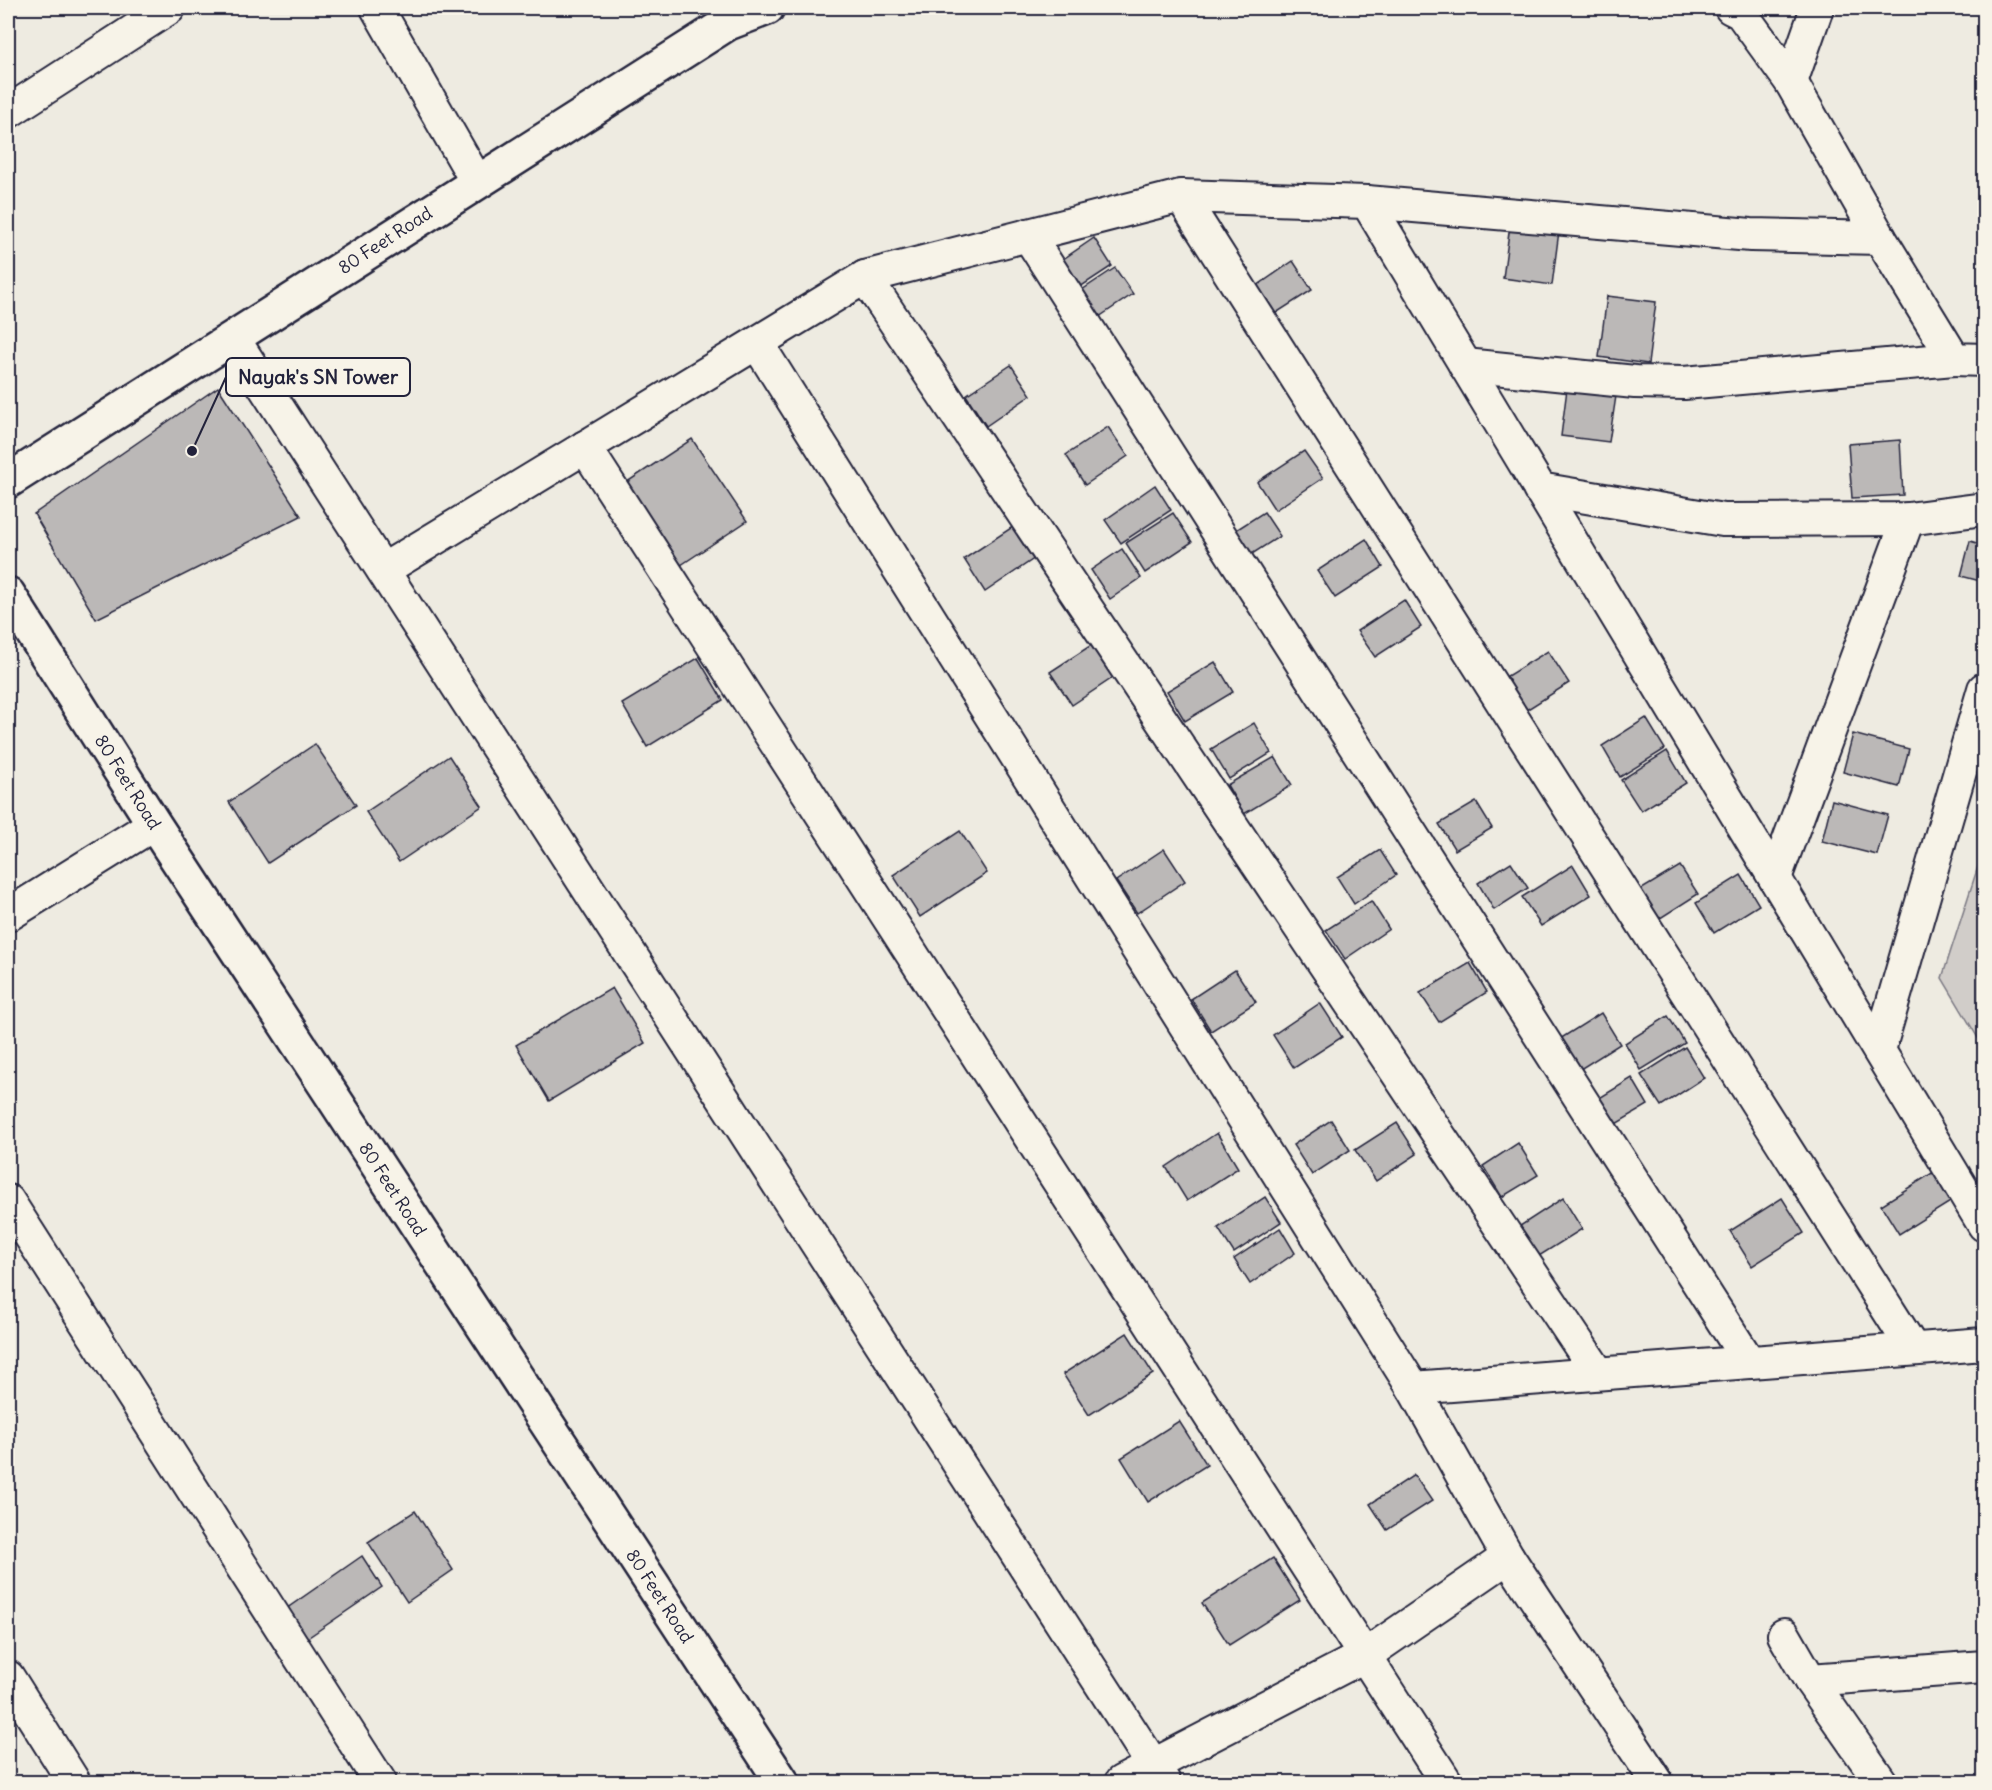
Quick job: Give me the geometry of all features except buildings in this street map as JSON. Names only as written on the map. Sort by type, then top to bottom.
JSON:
[{"type":"street","points":[[8,112],[169,8]]},
{"type":"street","points":[[377,8],[477,182]]},
{"type":"street","name":"80 Feet Road","points":[[8,481],[728,23],[767,8]]},
{"type":"street","points":[[1731,8],[1741,13],[1791,82],[1880,238],[1953,359]]},
{"type":"street","points":[[1791,82],[1817,8]]},
{"type":"street","points":[[383,570],[865,277],[1181,196],[1367,202],[1751,235],[1880,238]]},
{"type":"street","points":[[1181,196],[1913,1349]]},
{"type":"street","points":[[1367,202],[1984,1224]]},
{"type":"street","points":[[1028,235],[1749,1362]]},
{"type":"street","points":[[865,277],[1598,1374]]},
{"type":"street","points":[[233,338],[1159,1774]]},
{"type":"street","points":[[757,343],[1413,1388],[1508,1557],[1657,1782]]},
{"type":"street","points":[[1465,365],[1635,382],[1684,383],[1953,359],[1984,360]]},
{"type":"street","points":[[585,447],[1446,1782]]},
{"type":"street","points":[[1539,489],[1723,520],[1908,519],[1984,509]]},
{"type":"street","points":[[1775,878],[1908,519]]},
{"type":"street","name":"80 Feet Road","points":[[8,594],[154,824],[782,1782]]},
{"type":"street","points":[[1879,1050],[1984,688]]},
{"type":"street","points":[[8,915],[154,824]]},
{"type":"street","points":[[8,1201],[380,1782]]},
{"type":"street","points":[[1413,1388],[1984,1344]]},
{"type":"street","points":[[1121,1782],[1159,1774],[1364,1656],[1508,1557]]},
{"type":"street","points":[[1784,1635],[1809,1680],[1881,1782]]},
{"type":"street","points":[[1809,1680],[1984,1667]]},
{"type":"street","points":[[8,1677],[74,1782]]},
{"type":"shaded area","points":[[1984,848],[1984,1048],[1942,978]]},
{"type":"place","name":"Nayak's SN Tower","points":[[192,451]]}]
